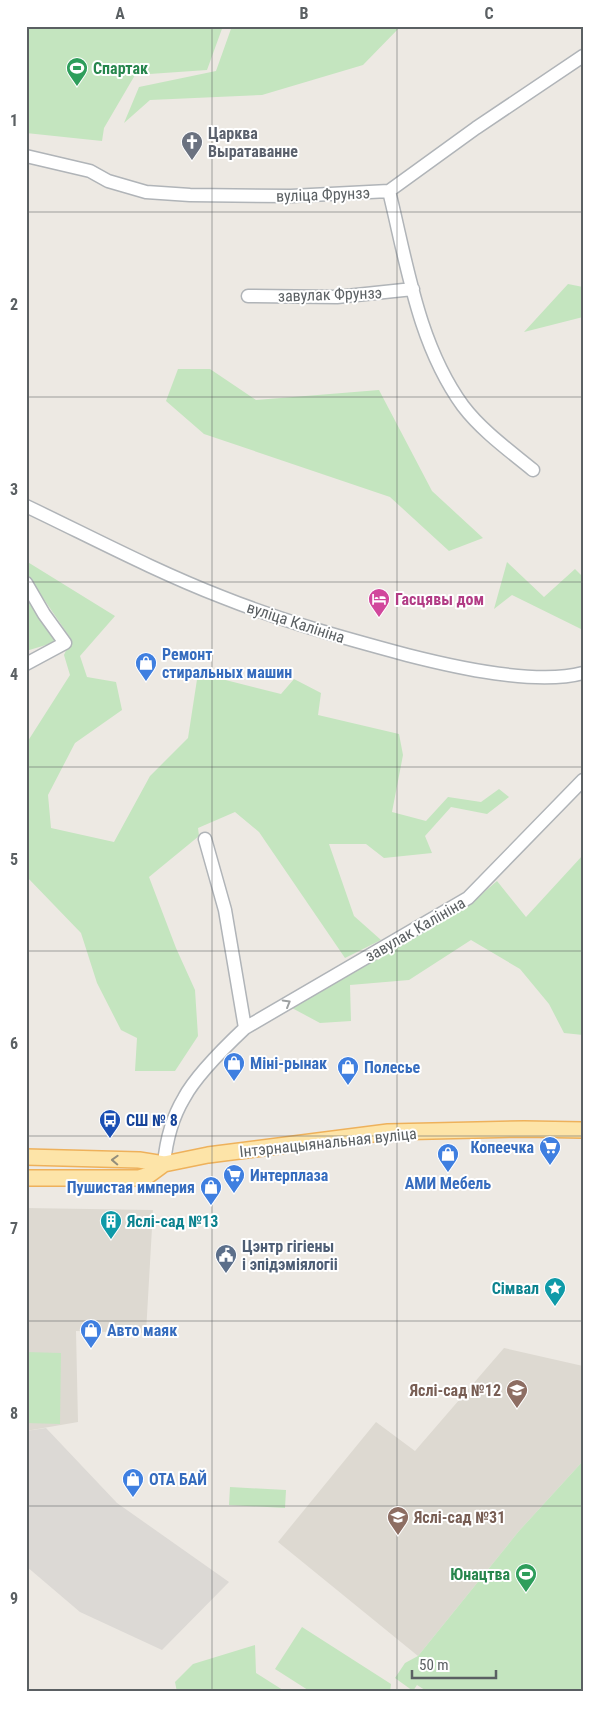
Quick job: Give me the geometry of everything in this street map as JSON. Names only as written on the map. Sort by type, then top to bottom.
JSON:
[{"type":"main road","name":"Інтэрнацыянальная вуліца","points":[[26,1158],[139,1160],[164,1164],[208,1155],[388,1132],[524,1129],[583,1130]]},
{"type":"main road","name":"Інтэрнацыянальная вуліца","points":[[26,1178],[139,1178],[149,1175],[164,1164]]},
{"type":"street","name":"вуліца Фрунзэ","points":[[26,156],[90,171],[108,181],[146,192],[190,195],[291,196],[389,191],[476,128],[583,56]]},
{"type":"street","points":[[389,191],[413,289],[434,359],[464,406],[497,440],[533,470]]},
{"type":"street","name":"завулак Фрунзэ","points":[[248,296],[337,297],[413,289]]},
{"type":"street","name":"вуліца Калініна","points":[[26,506],[222,597],[310,629],[456,668],[507,674],[560,677],[583,673]]},
{"type":"street","points":[[26,584],[44,614],[65,643],[26,664]]},
{"type":"street","name":"завулак Калініна","points":[[164,1164],[166,1143],[184,1097],[226,1047],[245,1028],[468,898],[583,780]]},
{"type":"street","points":[[205,839],[225,910],[245,1028]]},
{"type":"shaded area","points":[[26,1208],[153,1210],[146,1333],[76,1331],[78,1422],[26,1431]]},
{"type":"shaded area","points":[[504,1348],[583,1366],[583,1461],[519,1531],[418,1656],[278,1542],[376,1422],[415,1451]]},
{"type":"shaded area","points":[[46,1428],[117,1503],[229,1582],[162,1650],[80,1612],[26,1566],[26,1431]]},
{"type":"green space","name":"Спартак","points":[[26,26],[223,26],[207,70],[135,75],[104,128],[102,141],[26,133]]},
{"type":"green space","points":[[232,26],[400,27],[363,65],[262,95],[150,100],[124,123],[139,87],[216,71]]},
{"type":"green space","points":[[568,284],[583,287],[583,317],[524,332]]},
{"type":"green space","points":[[178,369],[210,369],[256,400],[379,390],[432,491],[483,538],[449,551],[390,497],[204,434],[166,401]]},
{"type":"green space","points":[[26,561],[115,616],[80,656],[87,677],[116,682],[122,710],[75,743],[48,795],[51,828],[114,842],[150,776],[188,738],[198,673],[281,694],[294,679],[321,693],[318,715],[399,734],[403,755],[392,812],[426,821],[448,797],[481,802],[499,789],[509,797],[487,814],[451,807],[425,836],[432,853],[384,858],[366,844],[329,844],[354,916],[381,940],[345,958],[259,832],[235,812],[198,828],[199,836],[149,877],[176,948],[195,990],[198,1036],[175,1071],[135,1071],[137,1038],[121,1030],[97,983],[81,933],[26,876],[26,744],[70,675],[64,655],[71,639],[26,573]]},
{"type":"green space","points":[[507,562],[544,597],[575,569],[583,577],[583,630],[512,595],[494,609]]},
{"type":"green space","points":[[26,594],[56,642],[26,651]]},
{"type":"green space","points":[[583,855],[583,1035],[564,1033],[549,1004],[520,969],[471,940],[409,980],[350,985],[351,1021],[320,1023],[292,1008],[469,905],[497,881],[526,917]]},
{"type":"green space","points":[[26,1352],[61,1353],[60,1424],[26,1423]]},
{"type":"green space","name":"Юнацтва","points":[[583,1461],[583,1692],[428,1692],[417,1685],[413,1691],[395,1678],[405,1663],[418,1656],[519,1531]]},
{"type":"green space","points":[[230,1487],[286,1490],[285,1508],[229,1505]]},
{"type":"green space","points":[[302,1627],[391,1684],[390,1692],[311,1692],[275,1669]]},
{"type":"green space","points":[[255,1645],[256,1673],[286,1692],[177,1692],[175,1682],[193,1664]]},
{"type":"place","name":"Спартак","points":[[77,87]]},
{"type":"place","name":"Царква Выратаванне","points":[[192,161]]},
{"type":"place","name":"Гасцявы дом","points":[[379,618]]},
{"type":"place","name":"Ремонт стиральных машин","points":[[146,682]]},
{"type":"place","name":"Міні-рынак","points":[[234,1082]]},
{"type":"place","name":"Полесье","points":[[348,1086]]},
{"type":"place","name":"СШ № 8","points":[[110,1139]]},
{"type":"place","name":"Копеечка","points":[[550,1166]]},
{"type":"place","name":"АМИ Мебель","points":[[448,1173]]},
{"type":"place","name":"Интерплаза","points":[[234,1194]]},
{"type":"place","name":"Пушистая империя","points":[[211,1206]]},
{"type":"place","name":"Яслі-сад №13","points":[[111,1240]]},
{"type":"place","name":"Цэнтр гігіены і эпідэміялогіі","points":[[226,1274]]},
{"type":"place","name":"Сімвал","points":[[555,1307]]},
{"type":"place","name":"Авто маяк","points":[[91,1349]]},
{"type":"place","name":"Яслі-сад №12","points":[[517,1409]]},
{"type":"place","name":"ОТА БАЙ","points":[[133,1498]]},
{"type":"place","name":"Яслі-сад №31","points":[[398,1536]]},
{"type":"place","name":"Юнацтва","points":[[526,1593]]}]
